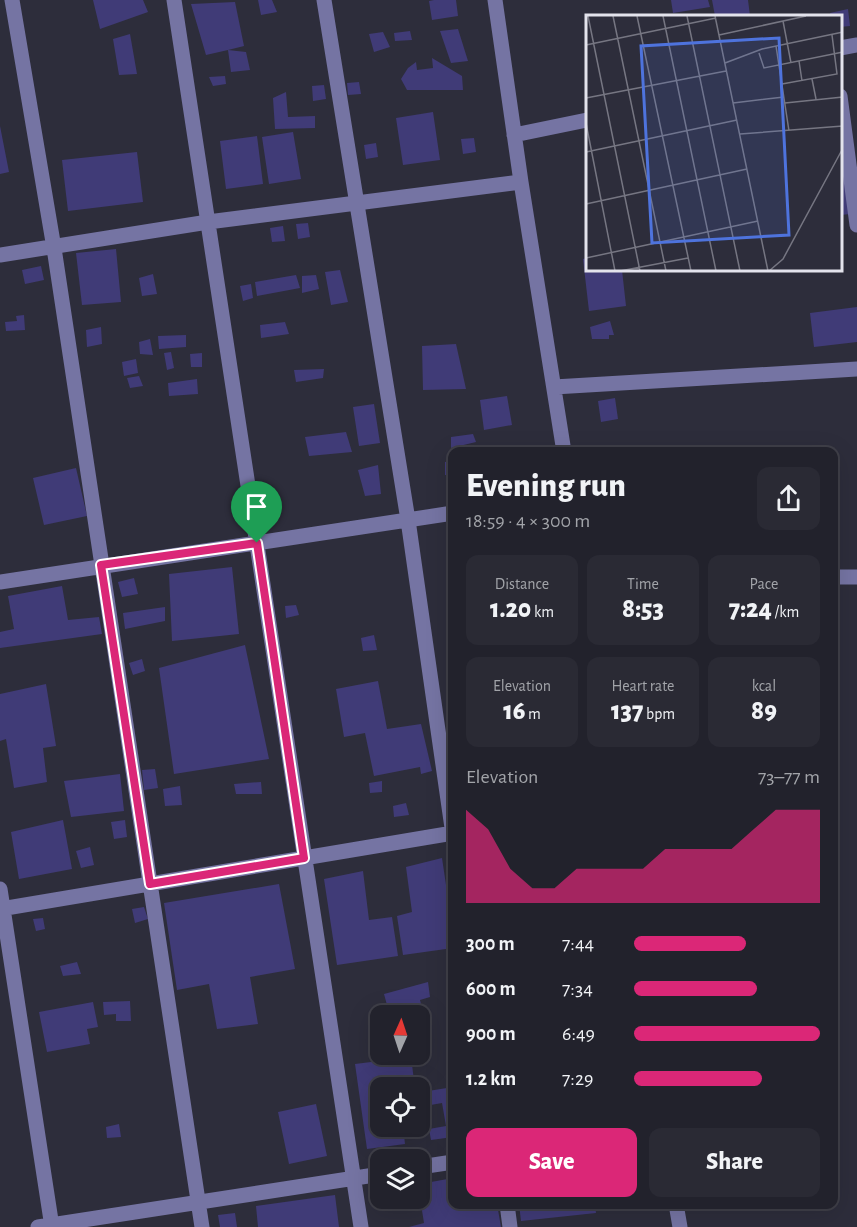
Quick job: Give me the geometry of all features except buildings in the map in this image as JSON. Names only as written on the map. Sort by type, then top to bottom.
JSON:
[{"type":"street","points":[[12,0],[54,248],[202,1227]]},
{"type":"street","points":[[174,0],[361,1227]]},
{"type":"street","points":[[324,0],[408,520],[448,799]]},
{"type":"street","points":[[495,0],[521,183],[563,447]]},
{"type":"street","points":[[842,48],[857,45]]},
{"type":"street","points":[[842,112],[857,225]]},
{"type":"street","points":[[514,135],[586,120]]},
{"type":"street","points":[[0,255],[208,222],[521,183]]},
{"type":"street","points":[[554,387],[857,369]]},
{"type":"street","points":[[0,582],[448,514]]},
{"type":"street","points":[[838,577],[857,577]]},
{"type":"street","points":[[2,908],[448,835]]},
{"type":"street","points":[[0,889],[47,1226],[370,1176]]},
{"type":"street","points":[[430,1165],[448,1163]]},
{"type":"street","points":[[508,1209],[510,1227]]},
{"type":"street","points":[[677,1209],[680,1227]]},
{"type":"route","points":[[257,543],[304,858],[150,884],[101,565],[257,543]]}]
